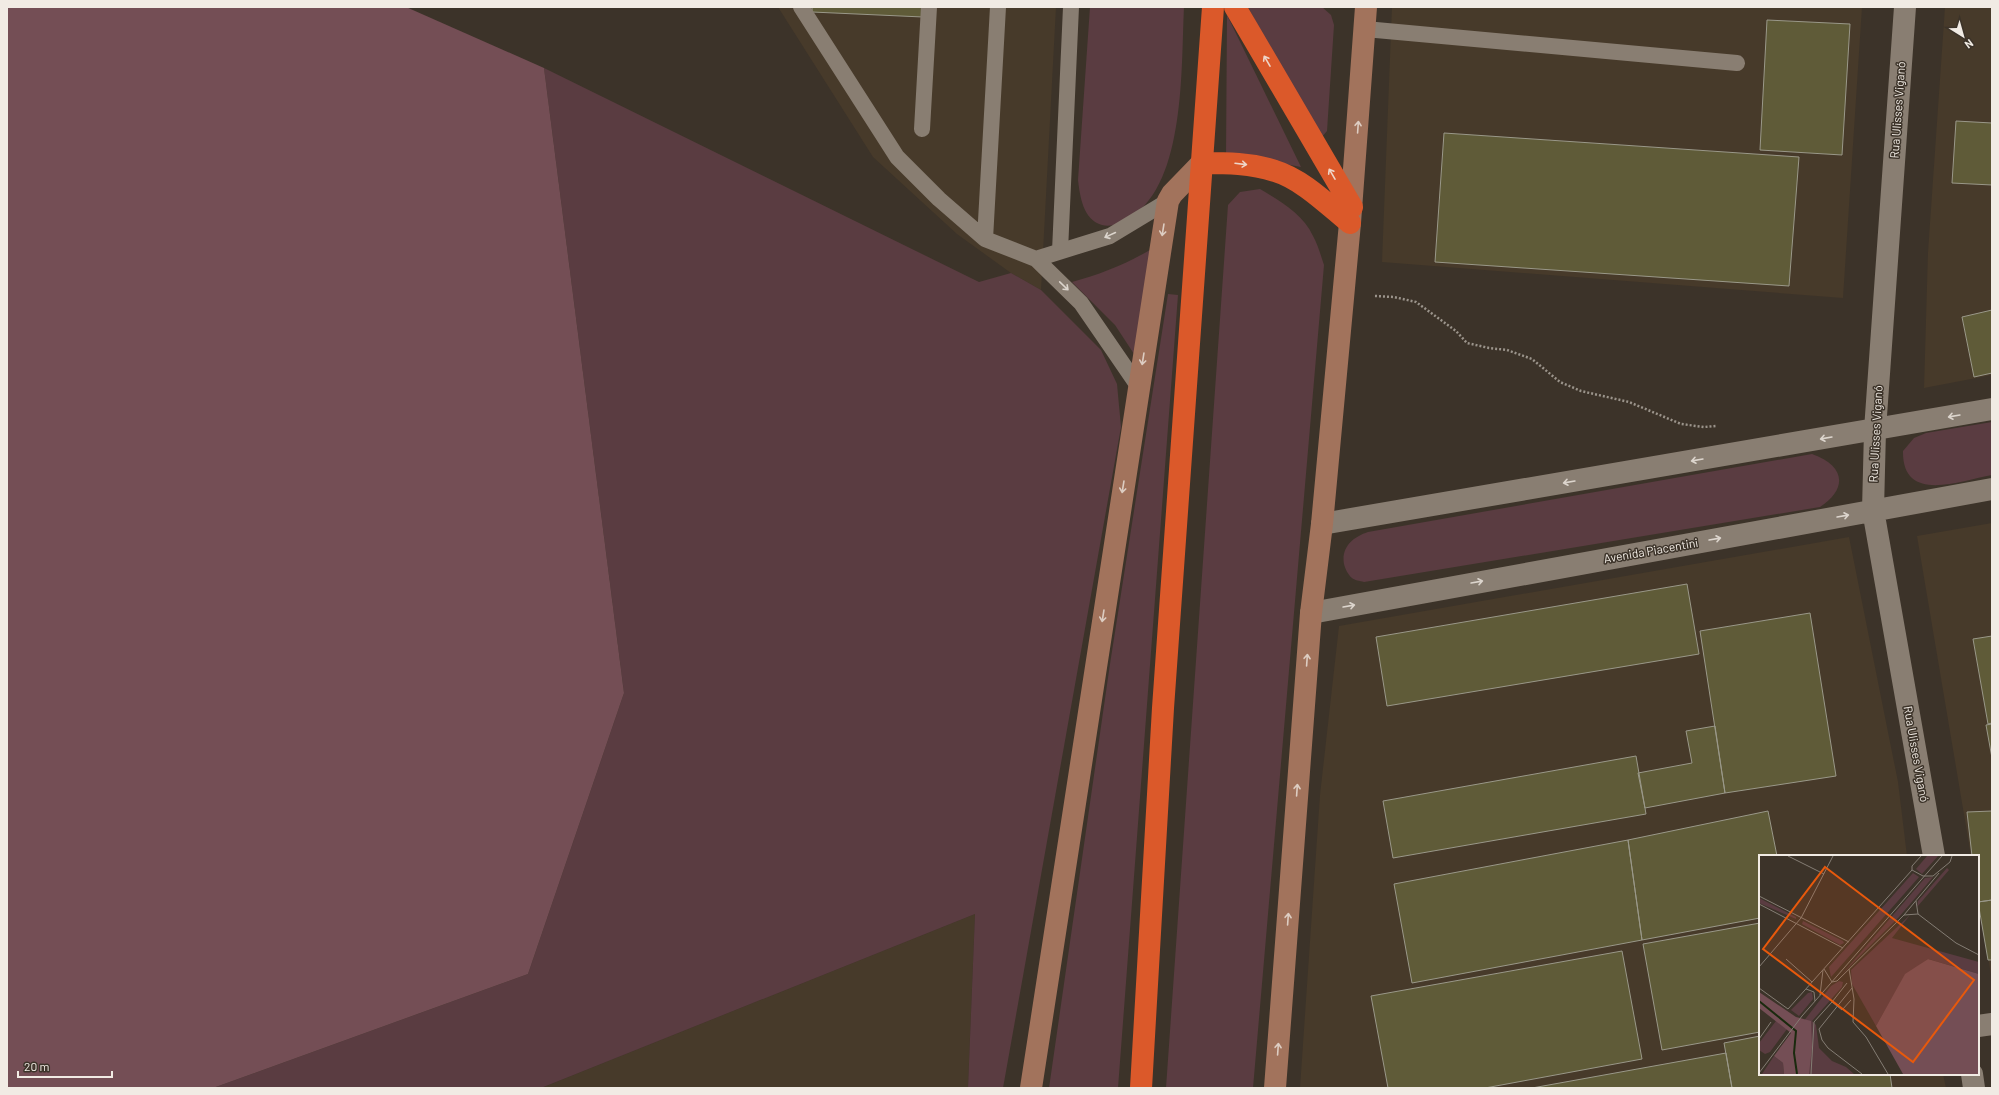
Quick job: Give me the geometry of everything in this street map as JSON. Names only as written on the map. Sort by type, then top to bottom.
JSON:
[{"type":"highway","points":[[1141,1088],[1163,708],[1213,7]]},
{"type":"highway","points":[[1235,7],[1351,215]]},
{"type":"highway","points":[[1202,163],[1239,164],[1276,171],[1306,187],[1351,215]]},
{"type":"main road","points":[[1275,1088],[1311,612],[1322,524],[1351,215],[1366,7]]},
{"type":"main road","points":[[1031,1088],[1138,386],[1168,201],[1172,194],[1202,163]]},
{"type":"street","name":"Rua Ulisses Viganó","points":[[1905,7],[1875,430],[1873,510],[1934,855]]},
{"type":"street","points":[[1322,524],[1992,409]]},
{"type":"street","name":"Avenida Piacentini","points":[[1311,612],[1992,489]]},
{"type":"street","points":[[1979,1026],[1992,1024]]},
{"type":"street","points":[[1972,1075],[1974,1088]]},
{"type":"lane","points":[[801,7],[898,157],[939,199],[985,239],[1036,259],[1081,303],[1138,386]]},
{"type":"lane","points":[[922,129],[929,7]]},
{"type":"lane","points":[[985,239],[998,7]]},
{"type":"lane","points":[[1060,252],[1071,7]]},
{"type":"lane","points":[[1365,29],[1737,63]]},
{"type":"lane","points":[[1036,259],[1110,236],[1168,201]]},
{"type":"path","points":[[1375,296],[1394,297],[1416,302],[1450,327],[1467,343],[1507,350],[1532,359],[1560,382],[1581,392],[1629,402],[1681,424],[1704,427],[1721,426]]},
{"type":"shaded area","points":[[7,7],[406,7],[544,68],[624,693],[528,974],[213,1088],[7,1088]]},
{"type":"shaded area","points":[[778,7],[1056,7],[1041,290],[1011,273],[957,234],[873,157]]},
{"type":"shaded area","points":[[1090,7],[1184,7],[1182,60],[1177,121],[1171,151],[1162,178],[1149,200],[1131,217],[1121,223],[1110,226],[1102,225],[1096,222],[1087,213],[1081,200],[1078,180]]},
{"type":"shaded area","points":[[1248,7],[1322,7],[1331,15],[1334,25],[1327,131],[1321,138],[1310,124]]},
{"type":"shaded area","points":[[1392,7],[1862,7],[1843,298],[1382,262]]},
{"type":"shaded area","points":[[1945,7],[1992,7],[1992,375],[1924,388],[1928,252]]},
{"type":"shaded area","points":[[1227,15],[1301,167],[1252,158],[1226,157]]},
{"type":"shaded area","points":[[544,68],[979,282],[1011,273],[1041,290],[1101,350],[1117,384],[1121,427],[1003,1088],[968,1088],[975,914],[541,1088],[213,1088],[528,974],[624,693]]},
{"type":"shaded area","points":[[1260,189],[1290,209],[1309,228],[1315,239],[1324,265],[1253,1088],[1166,1088],[1228,205],[1240,192]]},
{"type":"shaded area","points":[[1153,248],[1136,357],[1115,325],[1072,282],[1114,268]]},
{"type":"shaded area","points":[[1168,294],[1178,295],[1118,1088],[1049,1088],[1110,664]]},
{"type":"shaded area","points":[[1992,422],[1992,475],[1949,484],[1935,485],[1922,483],[1912,478],[1905,467],[1903,451],[1914,438],[1926,433]]},
{"type":"shaded area","points":[[1812,454],[1831,464],[1839,478],[1839,485],[1835,492],[1829,500],[1820,507],[1364,582],[1351,577],[1344,564],[1344,553],[1349,544],[1353,540],[1368,532]]},
{"type":"shaded area","points":[[1992,523],[1992,981],[1979,903],[1979,855],[1971,855],[1917,536]]},
{"type":"shaded area","points":[[1849,537],[1898,782],[1907,855],[1759,855],[1759,1075],[1943,1075],[1946,1088],[1300,1088],[1320,795],[1339,626]]},
{"type":"shaded area","points":[[975,914],[968,1088],[541,1088]]},
{"type":"building","points":[[812,7],[924,7],[923,17],[812,12]]},
{"type":"building","points":[[1767,20],[1850,24],[1842,155],[1760,150]]},
{"type":"building","points":[[1956,121],[1992,123],[1992,185],[1952,183]]},
{"type":"building","points":[[1444,133],[1799,157],[1789,286],[1435,262]]},
{"type":"building","points":[[1992,310],[1992,373],[1974,377],[1962,317]]},
{"type":"building","points":[[1687,584],[1699,654],[1387,706],[1376,637]]},
{"type":"building","points":[[1810,613],[1836,776],[1725,793],[1700,631]]},
{"type":"building","points":[[1992,636],[1992,723],[1988,724],[1973,639]]},
{"type":"building","points":[[1992,724],[1992,758],[1986,725]]},
{"type":"building","points":[[1715,726],[1725,793],[1645,808],[1638,773],[1692,763],[1686,731]]},
{"type":"building","points":[[1636,756],[1646,814],[1393,858],[1383,801]]},
{"type":"building","points":[[1768,811],[1777,855],[1759,855],[1759,918],[1642,940],[1628,840]]},
{"type":"building","points":[[1992,811],[1992,900],[1979,902],[1979,855],[1972,855],[1967,812]]},
{"type":"building","points":[[1628,840],[1642,940],[1412,983],[1394,884]]},
{"type":"building","points":[[1992,900],[1992,960],[1988,960],[1979,902]]},
{"type":"building","points":[[1759,923],[1759,1032],[1662,1050],[1643,944]]},
{"type":"building","points":[[1622,951],[1642,1059],[1485,1088],[1388,1088],[1371,996]]},
{"type":"building","points":[[1759,1036],[1759,1075],[1890,1075],[1892,1088],[1732,1088],[1724,1043]]},
{"type":"building","points":[[1726,1053],[1732,1088],[1532,1088]]}]
